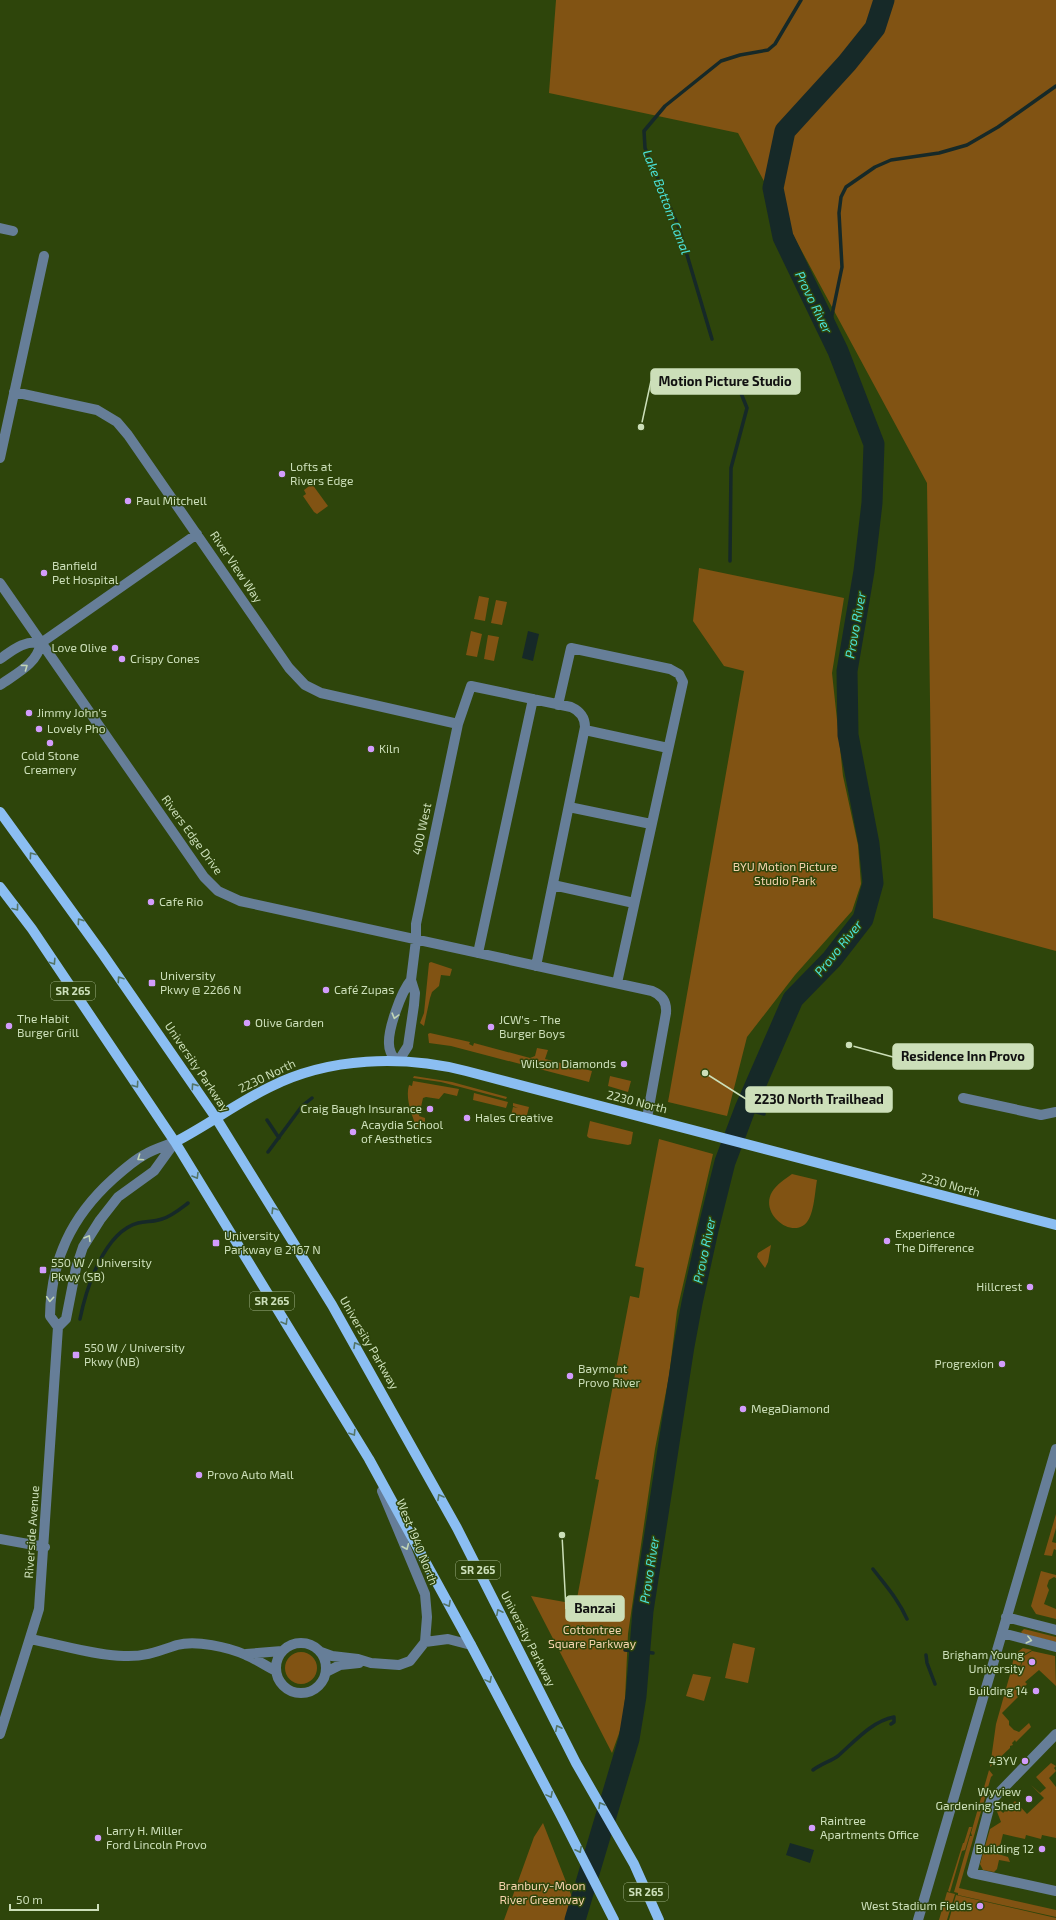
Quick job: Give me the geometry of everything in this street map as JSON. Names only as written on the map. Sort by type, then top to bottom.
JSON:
[{"type":"main road","name":"University Parkway","points":[[0,812],[98,947],[216,1118],[310,1267],[394,1413],[460,1535],[576,1763],[634,1864],[659,1920]]},
{"type":"main road","name":"SR 265","points":[[0,887],[32,929],[175,1142],[369,1459],[471,1645],[614,1920]]},
{"type":"main road","name":"2230 North","points":[[216,1118],[269,1087],[306,1072],[356,1063],[396,1061],[446,1066],[1056,1225]]},
{"type":"main road","name":"Riverside Avenue","points":[[175,1142],[216,1118]]},
{"type":"street","points":[[0,228],[13,231]]},
{"type":"street","points":[[0,458],[44,256]]},
{"type":"street","name":"River View Way","points":[[14,392],[97,410],[118,422],[197,534],[288,668],[306,685],[330,696],[458,724]]},
{"type":"street","points":[[0,685],[31,663],[38,654],[41,643],[197,534]]},
{"type":"street","name":"Rivers Edge Drive","points":[[0,583],[204,877],[218,892],[240,901],[657,993],[666,1004],[666,1012],[647,1118]]},
{"type":"street","points":[[0,660],[24,644],[36,642],[41,643]]},
{"type":"street","points":[[558,705],[571,648],[670,669],[679,674],[683,682],[617,983]]},
{"type":"street","name":"400 West","points":[[411,980],[401,995],[389,1040],[390,1051],[396,1061],[405,1051],[409,1041],[415,999],[411,980],[416,940],[416,924],[458,724],[471,686],[534,699]]},
{"type":"street","points":[[478,953],[534,699],[571,707],[580,712],[585,722],[585,730],[536,966]]},
{"type":"street","points":[[585,730],[668,748]]},
{"type":"street","points":[[569,806],[651,824]]},
{"type":"street","points":[[553,885],[634,903]]},
{"type":"street","points":[[963,1098],[1041,1115],[1056,1112]]},
{"type":"street","name":"Riverside Avenue","points":[[0,1734],[39,1609],[45,1547],[58,1327],[50,1316],[53,1278],[62,1248],[77,1221],[91,1201],[120,1172],[144,1155],[175,1142]]},
{"type":"street","name":"Riverside Avenue","points":[[58,1327],[66,1319],[76,1268],[84,1247],[100,1220],[118,1197],[154,1172],[175,1142]]},
{"type":"street","points":[[918,1920],[1056,1449]]},
{"type":"street","name":"West 1940 North","points":[[369,1459],[425,1594],[427,1617],[425,1642]]},
{"type":"street","points":[[0,1539],[45,1547]]},
{"type":"street","points":[[1006,1617],[1056,1630]]},
{"type":"street","points":[[1002,1633],[1056,1647]]},
{"type":"street","points":[[30,1639],[122,1656],[140,1656],[178,1645],[193,1643],[246,1654],[276,1671]]},
{"type":"street","points":[[326,1672],[340,1665],[371,1663],[399,1665],[410,1661],[425,1642],[448,1639],[471,1645]]},
{"type":"street","points":[[321,1652],[324,1658],[326,1672],[320,1685],[308,1693],[300,1694],[287,1689],[277,1678],[276,1671],[278,1657],[282,1651],[294,1643],[302,1642],[332,1656],[358,1659],[371,1663]]},
{"type":"street","points":[[246,1654],[282,1651]]},
{"type":"street","points":[[1056,1734],[991,1801],[972,1873],[1056,1891]]},
{"type":"green space","points":[[556,0],[1056,0],[1056,951],[933,918],[927,483],[738,133],[549,93]]},
{"type":"green space","points":[[312,484],[328,506],[317,514],[303,496],[306,494],[304,490]]},
{"type":"green space","name":"BYU Motion Picture Studio Park","points":[[699,568],[844,598],[832,673],[843,776],[858,845],[861,884],[852,911],[795,975],[747,1037],[727,1116],[668,1102],[744,671],[724,666],[693,621]]},
{"type":"green space","points":[[479,596],[489,598],[485,621],[474,619]]},
{"type":"green space","points":[[496,600],[507,602],[502,625],[491,623]]},
{"type":"green space","points":[[471,631],[482,634],[477,657],[466,655]]},
{"type":"green space","points":[[488,635],[499,637],[494,661],[484,659]]},
{"type":"green space","points":[[431,962],[452,969],[450,976],[441,975],[439,986],[432,992],[424,1026],[420,1023],[424,1013],[429,963]]},
{"type":"green space","points":[[430,1033],[470,1042],[469,1044],[473,1046],[474,1043],[530,1058],[535,1056],[537,1048],[548,1050],[545,1059],[592,1071],[589,1082],[451,1046],[429,1043],[428,1034]]},
{"type":"green space","points":[[414,1076],[452,1082],[507,1097],[506,1099],[441,1082],[413,1078]]},
{"type":"green space","points":[[610,1076],[631,1081],[628,1092],[608,1086]]},
{"type":"green space","points":[[413,1081],[459,1089],[457,1096],[444,1093],[439,1099],[423,1098],[419,1116],[425,1118],[425,1125],[417,1128],[408,1101],[409,1085],[412,1086]]},
{"type":"green space","points":[[474,1093],[508,1102],[506,1108],[473,1100]]},
{"type":"green space","points":[[513,1103],[529,1107],[526,1119],[511,1116],[513,1107],[518,1108],[513,1106]]},
{"type":"green space","points":[[590,1121],[633,1132],[631,1144],[628,1145],[589,1138],[587,1136]]},
{"type":"green space","name":"Cottontree Square Parkway","points":[[659,1139],[713,1154],[677,1311],[669,1376],[655,1449],[628,1634],[625,1699],[622,1725],[612,1753],[531,1596],[576,1604],[599,1480],[595,1479],[630,1296],[639,1298],[644,1268],[635,1266]]},
{"type":"green space","points":[[792,1174],[817,1180],[811,1214],[807,1222],[801,1227],[794,1228],[779,1222],[770,1208],[769,1200],[776,1187]]},
{"type":"green space","points":[[771,1245],[768,1262],[765,1268],[757,1257],[758,1253]]},
{"type":"green space","points":[[1056,1514],[1056,1528],[1052,1542],[1056,1543],[1056,1550],[1054,1549],[1052,1556],[1044,1555]]},
{"type":"green space","points":[[1041,1571],[1056,1575],[1056,1578],[1054,1577],[1049,1580],[1047,1586],[1049,1590],[1044,1604],[1056,1609],[1056,1619],[1036,1614],[1031,1606]]},
{"type":"green space","points":[[1024,1629],[1056,1637],[1056,1642],[1023,1634],[1021,1632]]},
{"type":"green space","points":[[733,1643],[755,1648],[748,1683],[725,1678]]},
{"type":"green space","points":[[1023,1648],[1032,1650],[1023,1655],[1020,1667],[1012,1665],[1015,1654]]},
{"type":"green space","points":[[1032,1651],[1055,1656],[1056,1686],[1039,1670],[1025,1682],[1027,1684],[1017,1694],[1018,1697],[1002,1713],[1009,1721],[1009,1725],[1014,1730],[1019,1732],[1029,1723],[1031,1727],[1016,1742],[1015,1740],[1012,1743],[1013,1745],[1010,1746],[1010,1748],[990,1767],[996,1724],[1011,1671],[1019,1673],[1024,1656]]},
{"type":"green space","points":[[301,1652],[312,1657],[317,1668],[312,1679],[301,1684],[290,1679],[285,1668],[290,1657]]},
{"type":"green space","points":[[693,1674],[711,1677],[704,1701],[686,1696]]},
{"type":"green space","points":[[1051,1763],[1056,1766],[1054,1768],[1056,1771],[1049,1778],[1056,1787],[1056,1838],[1042,1835],[1041,1839],[1026,1835],[1025,1839],[1003,1834],[998,1854],[1008,1857],[1010,1862],[999,1860],[997,1869],[994,1872],[983,1870],[980,1864],[990,1829],[1001,1822],[996,1809],[999,1808],[1003,1813],[1015,1801],[1027,1814],[1044,1798],[1031,1785],[1040,1793],[1046,1788],[1036,1777]]},
{"type":"green space","points":[[989,1770],[993,1775],[991,1777],[959,1888],[1056,1910],[1056,1917],[958,1895],[958,1893],[954,1892],[970,1836],[972,1836],[971,1833]]},
{"type":"green space","name":"Branbury-Moon River Greenway","points":[[543,1823],[581,1920],[504,1920],[534,1837]]},
{"type":"green space","points":[[969,1827],[972,1827],[965,1850],[962,1851],[950,1892],[948,1891]]},
{"type":"green space","points":[[947,1892],[955,1894],[947,1920],[939,1920]]},
{"type":"green space","name":"West Stadium Fields","points":[[956,1895],[1056,1918],[1056,1920],[949,1920]]},
{"type":"water","points":[[528,631],[539,634],[533,661],[522,658]]},
{"type":"water","points":[[790,1843],[814,1850],[810,1863],[786,1855]]},
{"type":"waterway","name":"Lake Bottom Canal","points":[[712,339],[679,228],[645,148],[644,131],[665,106],[721,61],[740,55],[768,50],[775,44],[801,0]]},
{"type":"waterway","name":"Provo River","points":[[575,1920],[629,1739],[636,1696],[643,1611],[684,1346],[708,1230],[725,1162],[745,1109],[793,999],[832,959],[863,919],[873,883],[869,844],[848,735],[847,671],[864,571],[872,503],[874,444],[838,351],[783,237],[773,188],[785,131],[847,63],[875,28],[884,0]]},
{"type":"waterway","points":[[830,335],[832,315],[842,267],[839,213],[841,197],[846,187],[875,167],[891,160],[939,153],[967,145],[998,127],[1056,86]]},
{"type":"waterway","name":"Lake Bottom Canal","points":[[730,561],[731,468],[747,408],[734,376]]},
{"type":"waterway","name":"Lake Bottom Canal","points":[[268,1152],[302,1106],[312,1098]]},
{"type":"waterway","points":[[745,1109],[764,1114]]},
{"type":"waterway","points":[[267,1120],[279,1138]]},
{"type":"waterway","name":"Lake Bottom Canal","points":[[80,1319],[87,1293],[98,1263],[106,1249],[115,1238],[126,1228],[138,1223],[159,1220],[169,1216],[188,1203]]},
{"type":"waterway","points":[[873,1569],[896,1599],[907,1619]]},
{"type":"waterway","name":"Provo River","points":[[625,1650],[653,1653]]},
{"type":"waterway","points":[[926,1655],[927,1663],[935,1684]]},
{"type":"waterway","points":[[813,1770],[838,1756],[871,1727],[886,1719],[894,1717],[894,1722],[891,1724]]},
{"type":"place","name":"Motion Picture Studio","points":[[641,427]]},
{"type":"place","name":"Lofts at Rivers Edge","points":[[282,474]]},
{"type":"place","name":"Paul Mitchell","points":[[128,501]]},
{"type":"place","name":"Banfield Pet Hospital","points":[[44,573]]},
{"type":"place","name":"Love Olive","points":[[115,648]]},
{"type":"place","name":"Crispy Cones","points":[[122,659]]},
{"type":"place","name":"Jimmy John's","points":[[29,713]]},
{"type":"place","name":"Lovely Pho","points":[[39,729]]},
{"type":"place","name":"Cold Stone Creamery","points":[[50,743]]},
{"type":"place","name":"Kiln","points":[[371,749]]},
{"type":"place","name":"Cafe Rio","points":[[151,902]]},
{"type":"place","name":"University Pkwy @ 2266 N","points":[[152,983]]},
{"type":"place","name":"Café Zupas","points":[[326,990]]},
{"type":"place","name":"Olive Garden","points":[[247,1023]]},
{"type":"place","name":"The Habit Burger Grill","points":[[9,1026]]},
{"type":"place","name":"JCW's - The Burger Boys","points":[[491,1027]]},
{"type":"place","name":"Residence Inn Provo","points":[[849,1045]]},
{"type":"place","name":"Wilson Diamonds","points":[[624,1064]]},
{"type":"place","name":"2230 North Trailhead","points":[[705,1073]]},
{"type":"place","name":"Craig Baugh Insurance","points":[[430,1109]]},
{"type":"place","name":"Hales Creative","points":[[467,1118]]},
{"type":"place","name":"Acaydia School of Aesthetics","points":[[353,1132]]},
{"type":"place","name":"Experience The Difference","points":[[887,1241]]},
{"type":"place","name":"University Parkway @ 2167 N","points":[[216,1243]]},
{"type":"place","name":"550 W / University Pkwy (SB)","points":[[43,1270]]},
{"type":"place","name":"Hillcrest","points":[[1030,1287]]},
{"type":"place","name":"550 W / University Pkwy (NB)","points":[[76,1355]]},
{"type":"place","name":"Progrexion","points":[[1002,1364]]},
{"type":"place","name":"Baymont Provo River","points":[[570,1376]]},
{"type":"place","name":"MegaDiamond","points":[[743,1409]]},
{"type":"place","name":"Provo Auto Mall","points":[[199,1475]]},
{"type":"place","name":"Banzai","points":[[562,1535]]},
{"type":"place","name":"Brigham Young University","points":[[1032,1662]]},
{"type":"place","name":"Building 14","points":[[1036,1691]]},
{"type":"place","name":"43YV","points":[[1025,1761]]},
{"type":"place","name":"Wyview Gardening Shed","points":[[1029,1799]]},
{"type":"place","name":"Raintree Apartments Office","points":[[812,1828]]},
{"type":"place","name":"Larry H. Miller Ford Lincoln Provo","points":[[98,1838]]},
{"type":"place","name":"Building 12","points":[[1042,1849]]},
{"type":"place","name":"West Stadium Fields","points":[[980,1906]]}]
